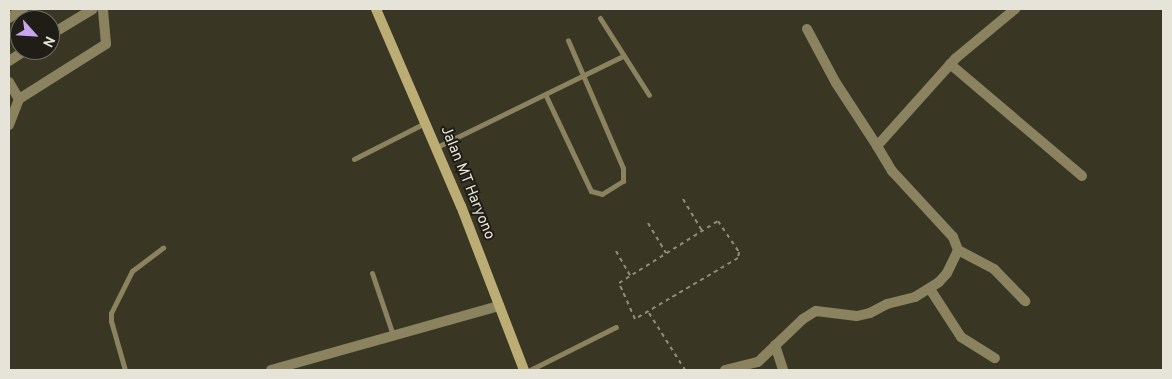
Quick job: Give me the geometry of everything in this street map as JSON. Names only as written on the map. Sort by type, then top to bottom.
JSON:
[{"type":"main road","name":"Jalan MT Haryono","points":[[376,9],[437,148],[524,370]]},
{"type":"street","points":[[9,18],[23,9]]},
{"type":"street","points":[[60,29],[94,9]]},
{"type":"street","points":[[9,125],[19,99],[106,44],[103,9]]},
{"type":"street","points":[[877,146],[950,64],[1015,9]]},
{"type":"street","points":[[725,370],[752,366],[803,319],[816,311],[857,316],[930,289],[947,272],[958,250],[954,237],[892,171],[836,83],[807,28]]},
{"type":"street","points":[[950,64],[1082,176]]},
{"type":"street","points":[[9,82],[19,99]]},
{"type":"street","points":[[958,250],[994,269],[1025,300]]},
{"type":"street","points":[[930,289],[961,337],[995,358]]},
{"type":"street","points":[[271,370],[499,306]]},
{"type":"street","points":[[775,345],[782,370]]},
{"type":"lane","points":[[600,18],[649,94]]},
{"type":"lane","points":[[546,96],[591,191],[602,194],[623,181],[625,173],[586,77],[568,40]]},
{"type":"lane","points":[[437,148],[586,77],[623,56]]},
{"type":"lane","points":[[354,158],[426,123]]},
{"type":"lane","points":[[125,370],[111,321],[111,313],[132,271],[163,248]]},
{"type":"lane","points":[[372,273],[392,335]]},
{"type":"lane","points":[[530,370],[616,327]]},
{"type":"path","points":[[684,199],[702,231]]},
{"type":"path","points":[[719,221],[740,256],[648,313],[634,319],[618,284],[702,231],[719,221]]},
{"type":"path","points":[[648,223],[666,253]]},
{"type":"path","points":[[616,250],[630,276]]},
{"type":"path","points":[[648,313],[685,370]]}]
